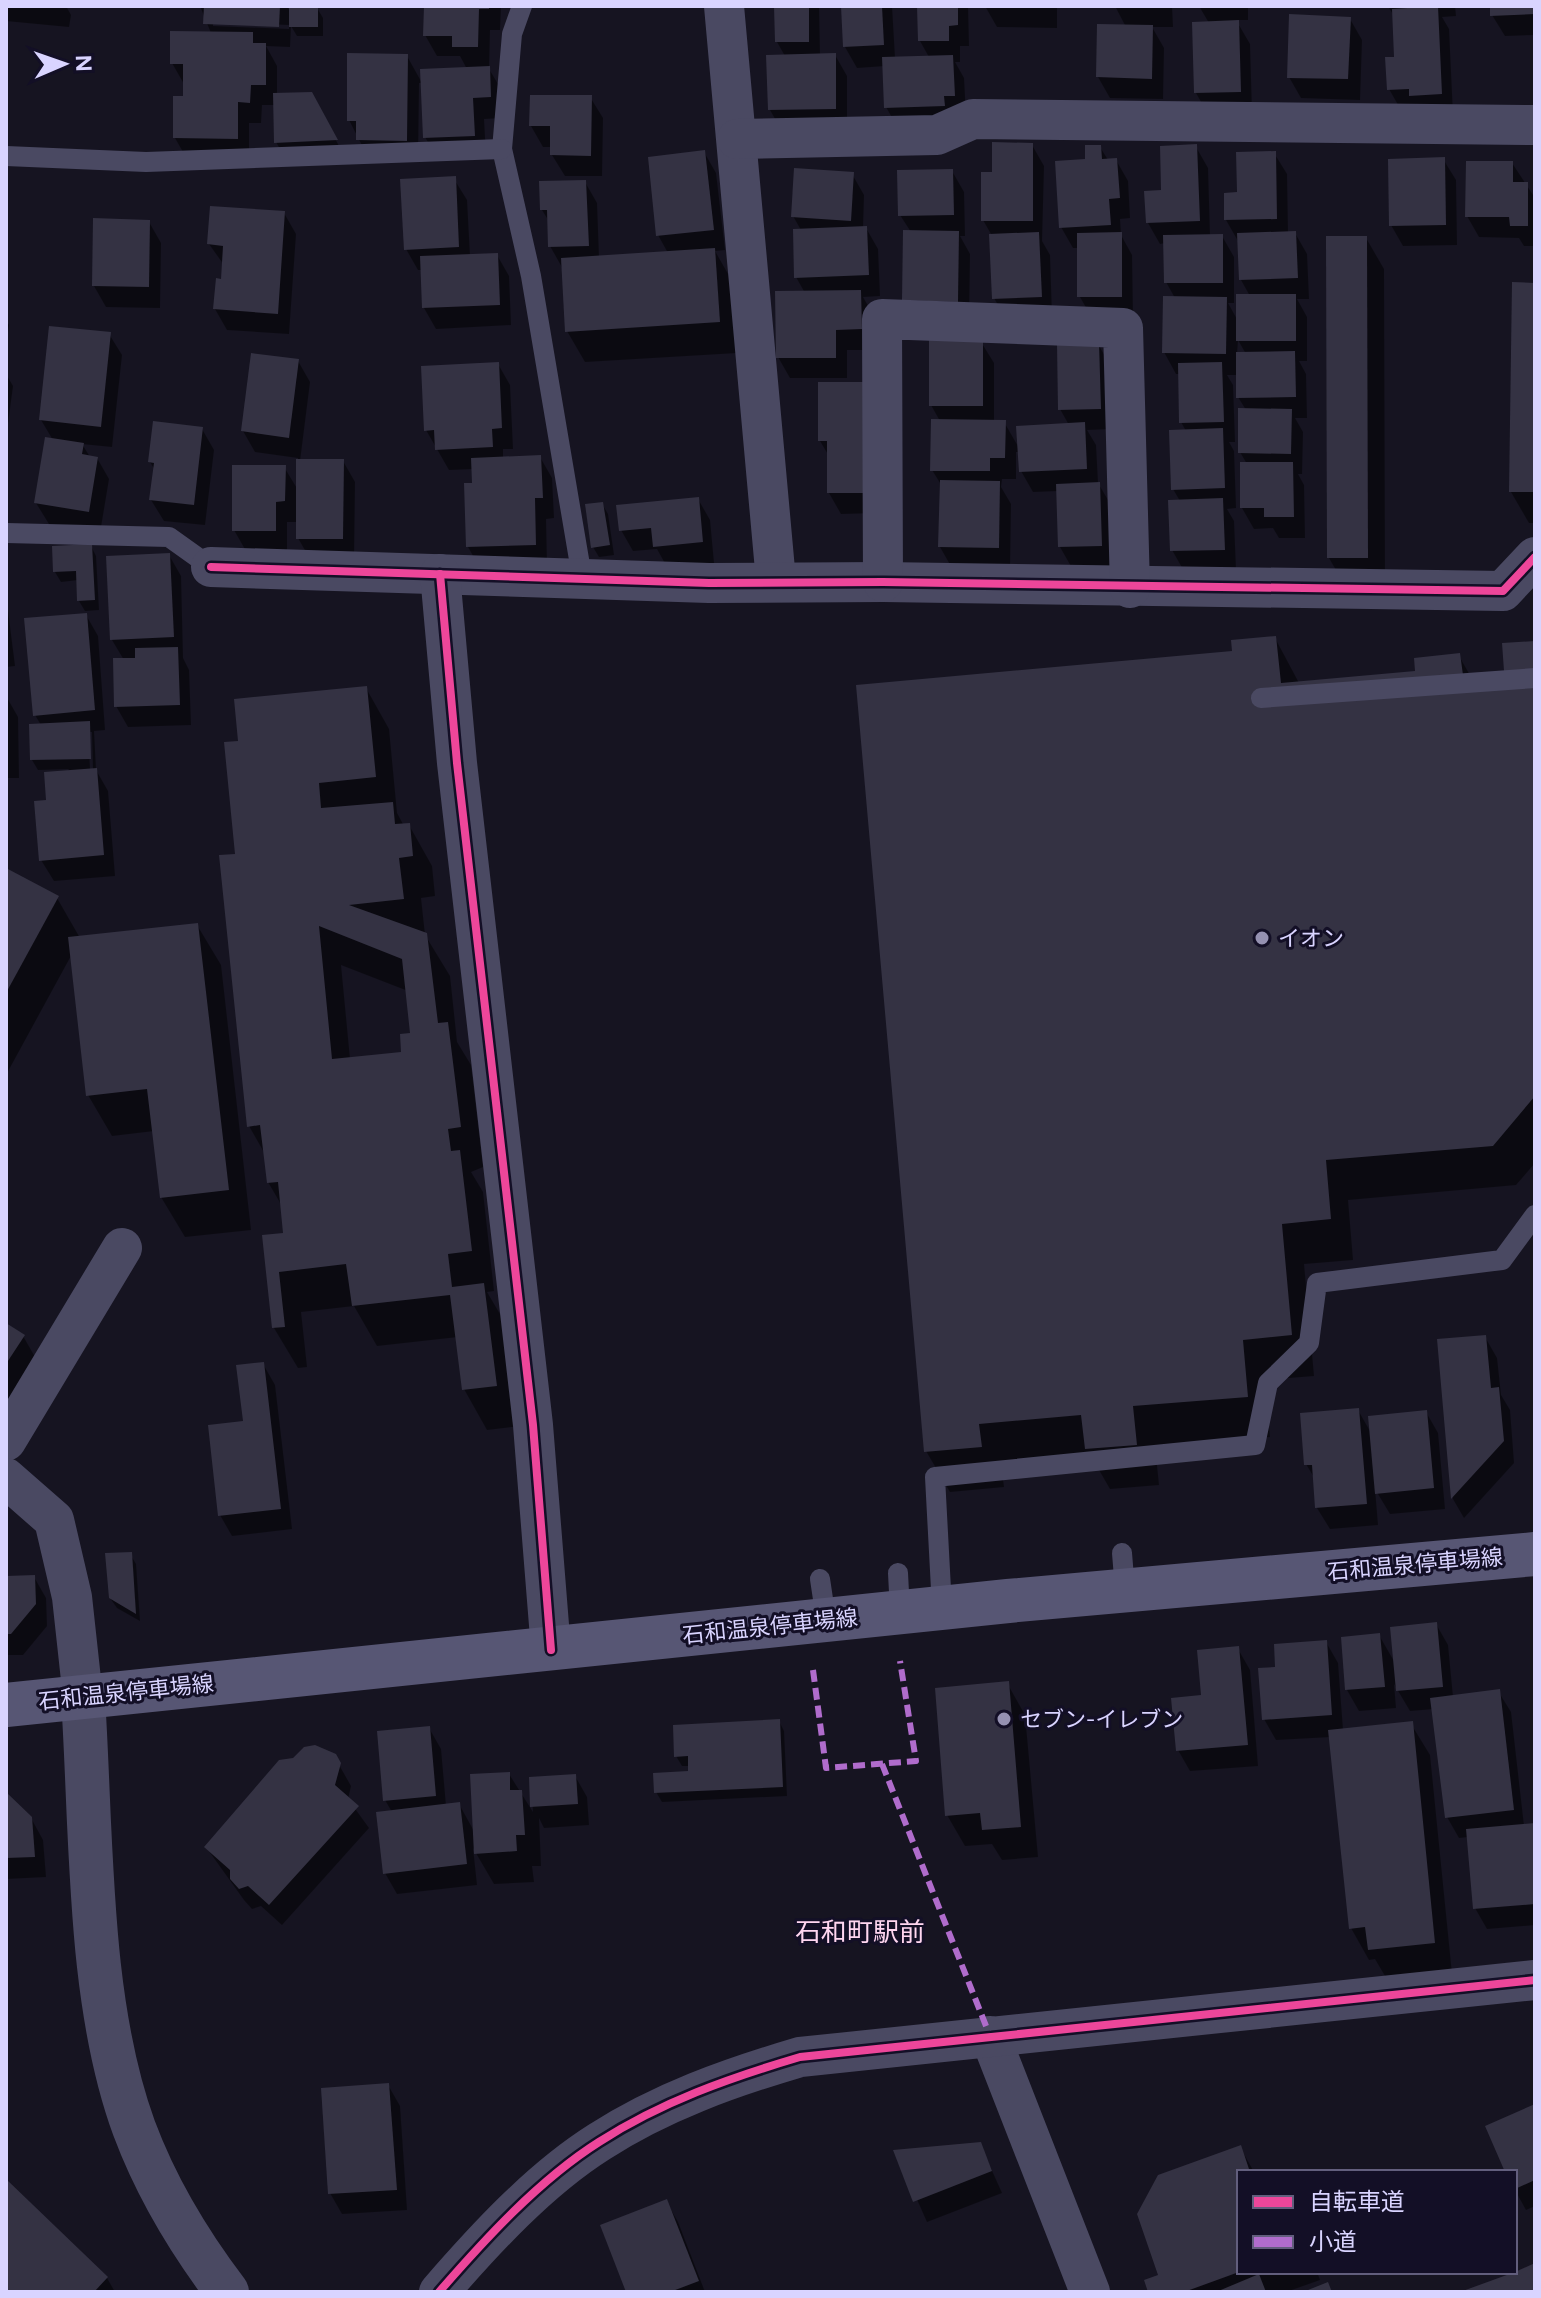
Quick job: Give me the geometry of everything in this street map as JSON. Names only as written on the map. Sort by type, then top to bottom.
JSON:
[{"type":"main road","name":"石和温泉停車場線","points":[[6,1705],[551,1650],[823,1599],[913,1598],[1123,1572],[1535,1554]]},
{"type":"street","points":[[724,6],[776,581]]},
{"type":"street","points":[[737,139],[937,135],[973,119],[1535,125]]},
{"type":"street","points":[[883,582],[882,319],[1123,328],[1130,588]]},
{"type":"street","points":[[211,567],[582,577],[709,591],[776,581],[1503,591],[1535,557]]},
{"type":"street","points":[[440,574],[457,763],[533,1425],[551,1650]]},
{"type":"street","points":[[6,1441],[122,1248]]},
{"type":"street","points":[[6,1478],[54,1520],[72,1597],[83,1698],[102,1980],[116,2062],[134,2126],[158,2183],[199,2256],[227,2292]]},
{"type":"street","points":[[439,2292],[528,2199],[597,2143],[666,2105],[728,2078],[800,2057],[1535,1980]]},
{"type":"street","points":[[990,2036],[1090,2292]]},
{"type":"lane","points":[[522,6],[512,34],[502,149],[531,276],[582,577]]},
{"type":"lane","points":[[6,156],[146,162],[502,149]]},
{"type":"lane","points":[[6,533],[169,537],[211,567]]},
{"type":"lane","points":[[1261,698],[1535,678]]},
{"type":"lane","points":[[913,1598],[935,1477],[1255,1445],[1268,1383],[1309,1343],[1317,1283],[1502,1260],[1535,1215]]},
{"type":"building","points":[[204,6],[280,6],[279,27],[203,24]]},
{"type":"building","points":[[289,6],[318,6],[318,27],[289,27]]},
{"type":"building","points":[[424,6],[489,6],[489,9],[479,9],[478,47],[452,47],[452,36],[423,36]]},
{"type":"building","points":[[774,6],[809,6],[809,42],[775,42]]},
{"type":"building","points":[[841,6],[882,6],[884,45],[843,47]]},
{"type":"building","points":[[917,6],[958,6],[958,25],[949,26],[949,41],[918,41]]},
{"type":"building","points":[[1438,6],[1442,94],[1409,96],[1409,89],[1387,90],[1385,57],[1394,57],[1392,9]]},
{"type":"building","points":[[1490,6],[1535,6],[1535,14],[1490,16]]},
{"type":"building","points":[[1289,14],[1351,17],[1348,79],[1287,78]]},
{"type":"building","points":[[1239,20],[1241,92],[1194,93],[1192,22]]},
{"type":"building","points":[[1097,24],[1153,25],[1152,79],[1096,77]]},
{"type":"building","points":[[170,31],[253,32],[253,43],[266,43],[266,85],[251,85],[250,103],[238,102],[238,139],[173,138],[173,96],[183,96],[183,64],[170,64]]},
{"type":"building","points":[[347,53],[408,54],[407,141],[356,140],[356,121],[347,121]]},
{"type":"building","points":[[836,53],[836,109],[768,110],[766,55]]},
{"type":"building","points":[[953,55],[955,96],[944,96],[945,106],[884,108],[882,57]]},
{"type":"building","points":[[490,66],[491,97],[473,98],[475,136],[423,138],[420,69]]},
{"type":"building","points":[[312,92],[338,140],[274,143],[273,93]]},
{"type":"building","points":[[530,95],[592,95],[591,156],[550,155],[550,126],[529,126]]},
{"type":"building","points":[[992,142],[1033,143],[1033,221],[981,221],[981,172],[992,172]]},
{"type":"building","points":[[1197,144],[1200,221],[1146,223],[1144,191],[1161,190],[1160,146]]},
{"type":"building","points":[[1085,145],[1101,145],[1102,159],[1117,158],[1120,198],[1109,199],[1111,225],[1059,228],[1055,161],[1085,159]]},
{"type":"building","points":[[705,150],[714,230],[656,236],[648,157]]},
{"type":"building","points":[[1276,151],[1277,219],[1224,220],[1224,193],[1237,192],[1236,152]]},
{"type":"building","points":[[1445,157],[1446,225],[1389,226],[1388,159]]},
{"type":"building","points":[[1466,161],[1513,161],[1513,182],[1528,182],[1528,226],[1510,226],[1509,217],[1465,217]]},
{"type":"building","points":[[794,168],[854,172],[851,221],[791,217]]},
{"type":"building","points":[[953,169],[954,215],[898,216],[897,170]]},
{"type":"building","points":[[456,176],[459,247],[404,250],[400,179]]},
{"type":"building","points":[[586,180],[589,246],[548,247],[547,210],[540,210],[539,181]]},
{"type":"building","points":[[210,206],[285,211],[278,314],[213,309],[216,278],[221,279],[223,246],[207,244]]},
{"type":"building","points":[[93,218],[150,220],[149,287],[92,286]]},
{"type":"building","points":[[867,226],[869,275],[794,278],[793,229]]},
{"type":"building","points":[[903,230],[959,231],[958,302],[902,300]]},
{"type":"building","points":[[1296,231],[1298,278],[1239,280],[1237,233]]},
{"type":"building","points":[[1039,232],[1042,297],[992,299],[989,234]]},
{"type":"building","points":[[1122,232],[1122,297],[1077,297],[1077,233]]},
{"type":"building","points":[[1223,234],[1223,283],[1164,283],[1163,235]]},
{"type":"building","points":[[1326,236],[1367,236],[1368,558],[1327,558]]},
{"type":"building","points":[[715,248],[720,322],[565,332],[561,258]]},
{"type":"building","points":[[498,253],[500,305],[422,308],[420,256]]},
{"type":"building","points":[[1512,282],[1535,283],[1535,492],[1509,492]]},
{"type":"building","points":[[861,290],[862,329],[836,330],[836,358],[776,358],[775,291]]},
{"type":"building","points":[[1236,294],[1296,294],[1296,341],[1236,341]]},
{"type":"building","points":[[1163,296],[1227,297],[1226,354],[1162,353]]},
{"type":"building","points":[[49,326],[111,332],[101,427],[39,420]]},
{"type":"building","points":[[929,340],[983,340],[983,406],[929,406]]},
{"type":"building","points":[[1099,342],[1101,409],[1058,410],[1057,343]]},
{"type":"building","points":[[1295,351],[1296,397],[1236,398],[1236,352]]},
{"type":"building","points":[[251,353],[299,359],[289,438],[241,431]]},
{"type":"building","points":[[499,362],[502,428],[492,429],[493,447],[435,450],[434,430],[424,431],[421,366]]},
{"type":"building","points":[[1222,362],[1224,422],[1179,423],[1178,363]]},
{"type":"building","points":[[818,382],[865,382],[865,493],[827,493],[827,441],[818,441]]},
{"type":"building","points":[[1238,408],[1292,409],[1291,454],[1238,453]]},
{"type":"building","points":[[931,419],[1006,420],[1005,458],[990,458],[990,471],[930,471]]},
{"type":"building","points":[[153,421],[203,427],[194,505],[149,500],[154,463],[148,462]]},
{"type":"building","points":[[1085,422],[1087,469],[1019,472],[1016,426]]},
{"type":"building","points":[[1223,428],[1225,488],[1171,490],[1169,430]]},
{"type":"building","points":[[45,437],[84,443],[82,454],[98,457],[89,512],[34,503]]},
{"type":"building","points":[[541,455],[543,498],[535,498],[536,545],[466,547],[464,483],[472,483],[471,458]]},
{"type":"building","points":[[296,459],[344,459],[343,539],[296,539]]},
{"type":"building","points":[[1240,462],[1293,462],[1294,517],[1264,517],[1264,508],[1240,508]]},
{"type":"building","points":[[232,465],[286,465],[285,501],[276,502],[276,531],[232,531]]},
{"type":"building","points":[[940,480],[1000,481],[999,548],[938,547]]},
{"type":"building","points":[[1100,482],[1102,546],[1058,547],[1056,484]]},
{"type":"building","points":[[699,497],[703,542],[653,547],[651,528],[619,531],[616,505]]},
{"type":"building","points":[[1223,498],[1225,550],[1170,551],[1168,500]]},
{"type":"building","points":[[603,502],[610,545],[591,548],[585,504]]},
{"type":"building","points":[[92,544],[95,600],[77,601],[76,571],[53,572],[52,546]]},
{"type":"building","points":[[170,553],[174,637],[110,640],[106,556]]},
{"type":"building","points":[[87,613],[95,710],[33,716],[24,618]]},
{"type":"building","points":[[1276,636],[1281,683],[1415,671],[1414,658],[1460,653],[1463,675],[1504,671],[1502,643],[1535,641],[1535,1096],[1493,1146],[1326,1160],[1331,1219],[1282,1224],[1292,1335],[1243,1340],[1248,1397],[1133,1406],[1137,1445],[1085,1449],[1081,1415],[979,1424],[982,1447],[924,1452],[856,685],[1232,651],[1231,640]]},
{"type":"building","points":[[178,647],[180,705],[114,707],[113,658],[135,658],[135,648]]},
{"type":"building","points":[[367,686],[376,777],[319,783],[321,808],[393,802],[395,824],[410,823],[413,856],[399,858],[404,899],[349,905],[427,933],[438,1023],[448,1022],[461,1127],[448,1129],[451,1151],[460,1150],[472,1251],[448,1254],[452,1287],[484,1283],[497,1386],[462,1390],[450,1295],[352,1306],[346,1264],[279,1272],[285,1327],[272,1328],[262,1235],[283,1233],[278,1182],[267,1183],[260,1125],[247,1127],[219,855],[235,854],[224,742],[238,741],[234,699]],"holes":[[[319,926],[402,959],[410,1033],[400,1034],[401,1052],[332,1059]]]},
{"type":"building","points":[[90,721],[91,759],[30,760],[29,724]]},
{"type":"building","points":[[97,768],[104,855],[39,861],[34,801],[46,800],[44,772]]},
{"type":"building","points":[[6,868],[59,896],[6,993]]},
{"type":"building","points":[[198,923],[229,1190],[160,1198],[147,1089],[86,1096],[68,937]]},
{"type":"building","points":[[6,1323],[25,1335],[6,1364]]},
{"type":"building","points":[[1486,1335],[1491,1388],[1499,1387],[1504,1441],[1451,1499],[1437,1339]]},
{"type":"building","points":[[264,1362],[281,1509],[218,1516],[208,1425],[243,1421],[236,1365]]},
{"type":"building","points":[[1359,1408],[1367,1504],[1315,1508],[1312,1465],[1304,1465],[1300,1413]]},
{"type":"building","points":[[1427,1410],[1434,1488],[1375,1494],[1368,1416]]},
{"type":"building","points":[[132,1552],[136,1614],[109,1598],[105,1553]]},
{"type":"building","points":[[35,1575],[36,1604],[11,1634],[6,1634],[6,1576]]},
{"type":"building","points":[[1437,1622],[1443,1687],[1396,1691],[1390,1627]]},
{"type":"building","points":[[1380,1633],[1385,1687],[1345,1690],[1341,1637]]},
{"type":"building","points":[[1327,1640],[1332,1715],[1262,1720],[1258,1668],[1275,1667],[1274,1644]]},
{"type":"building","points":[[1239,1646],[1248,1745],[1176,1751],[1171,1698],[1201,1695],[1197,1650]]},
{"type":"building","points":[[1009,1681],[1021,1827],[982,1830],[980,1813],[945,1816],[935,1688]]},
{"type":"building","points":[[1500,1689],[1514,1810],[1445,1818],[1430,1698]]},
{"type":"building","points":[[780,1719],[783,1787],[654,1793],[653,1773],[688,1771],[688,1756],[674,1757],[673,1725]]},
{"type":"building","points":[[1413,1721],[1435,1943],[1368,1950],[1365,1927],[1349,1929],[1328,1730]]},
{"type":"building","points":[[430,1726],[436,1796],[383,1801],[377,1731]]},
{"type":"building","points":[[315,1745],[336,1754],[341,1763],[335,1785],[359,1806],[269,1905],[248,1886],[239,1889],[230,1879],[230,1870],[204,1847],[279,1760],[293,1758],[304,1747]]},
{"type":"building","points":[[510,1772],[510,1790],[522,1790],[525,1835],[516,1835],[517,1851],[474,1854],[470,1774]]},
{"type":"building","points":[[576,1774],[578,1804],[530,1807],[529,1777]]},
{"type":"building","points":[[6,1792],[32,1817],[35,1857],[6,1858]]},
{"type":"building","points":[[460,1802],[467,1864],[383,1874],[376,1812]]},
{"type":"building","points":[[1535,1823],[1535,1904],[1473,1909],[1466,1829]]},
{"type":"building","points":[[389,2083],[397,2190],[328,2194],[321,2088]]},
{"type":"building","points":[[1535,2104],[1535,2180],[1517,2188],[1517,2170],[1504,2170],[1485,2126]]},
{"type":"building","points":[[981,2142],[992,2171],[913,2202],[893,2150]]},
{"type":"building","points":[[1241,2145],[1249,2170],[1237,2170],[1237,2273],[1184,2292],[1148,2292],[1144,2280],[1158,2275],[1137,2214],[1158,2175]]},
{"type":"building","points":[[6,2179],[108,2277],[94,2292],[6,2292]]},
{"type":"building","points":[[667,2199],[699,2281],[670,2292],[626,2292],[600,2225]]},
{"type":"building","points":[[1535,2263],[1535,2292],[1460,2292],[1517,2274],[1517,2271]]},
{"type":"building","points":[[1259,2274],[1266,2292],[1216,2292]]},
{"type":"building","points":[[1328,2282],[1332,2292],[1303,2292]]},
{"type":"marked path","points":[[813,1670],[826,1768],[916,1761],[900,1661]]},
{"type":"marked path","points":[[882,1764],[990,2036]]},
{"type":"cycle path","points":[[211,567],[709,583],[883,582],[1503,591],[1535,557]]},
{"type":"cycle path","points":[[440,574],[457,763],[533,1425],[551,1650]]},
{"type":"cycle path","points":[[439,2292],[534,2192],[599,2142],[696,2092],[800,2057],[1535,1980]]},
{"type":"place","name":"イオン","points":[[1262,938]]},
{"type":"place","name":"セブン-イレブン","points":[[1004,1719]]},
{"type":"district","name":"石和町駅前","points":[[860,1932]]}]
